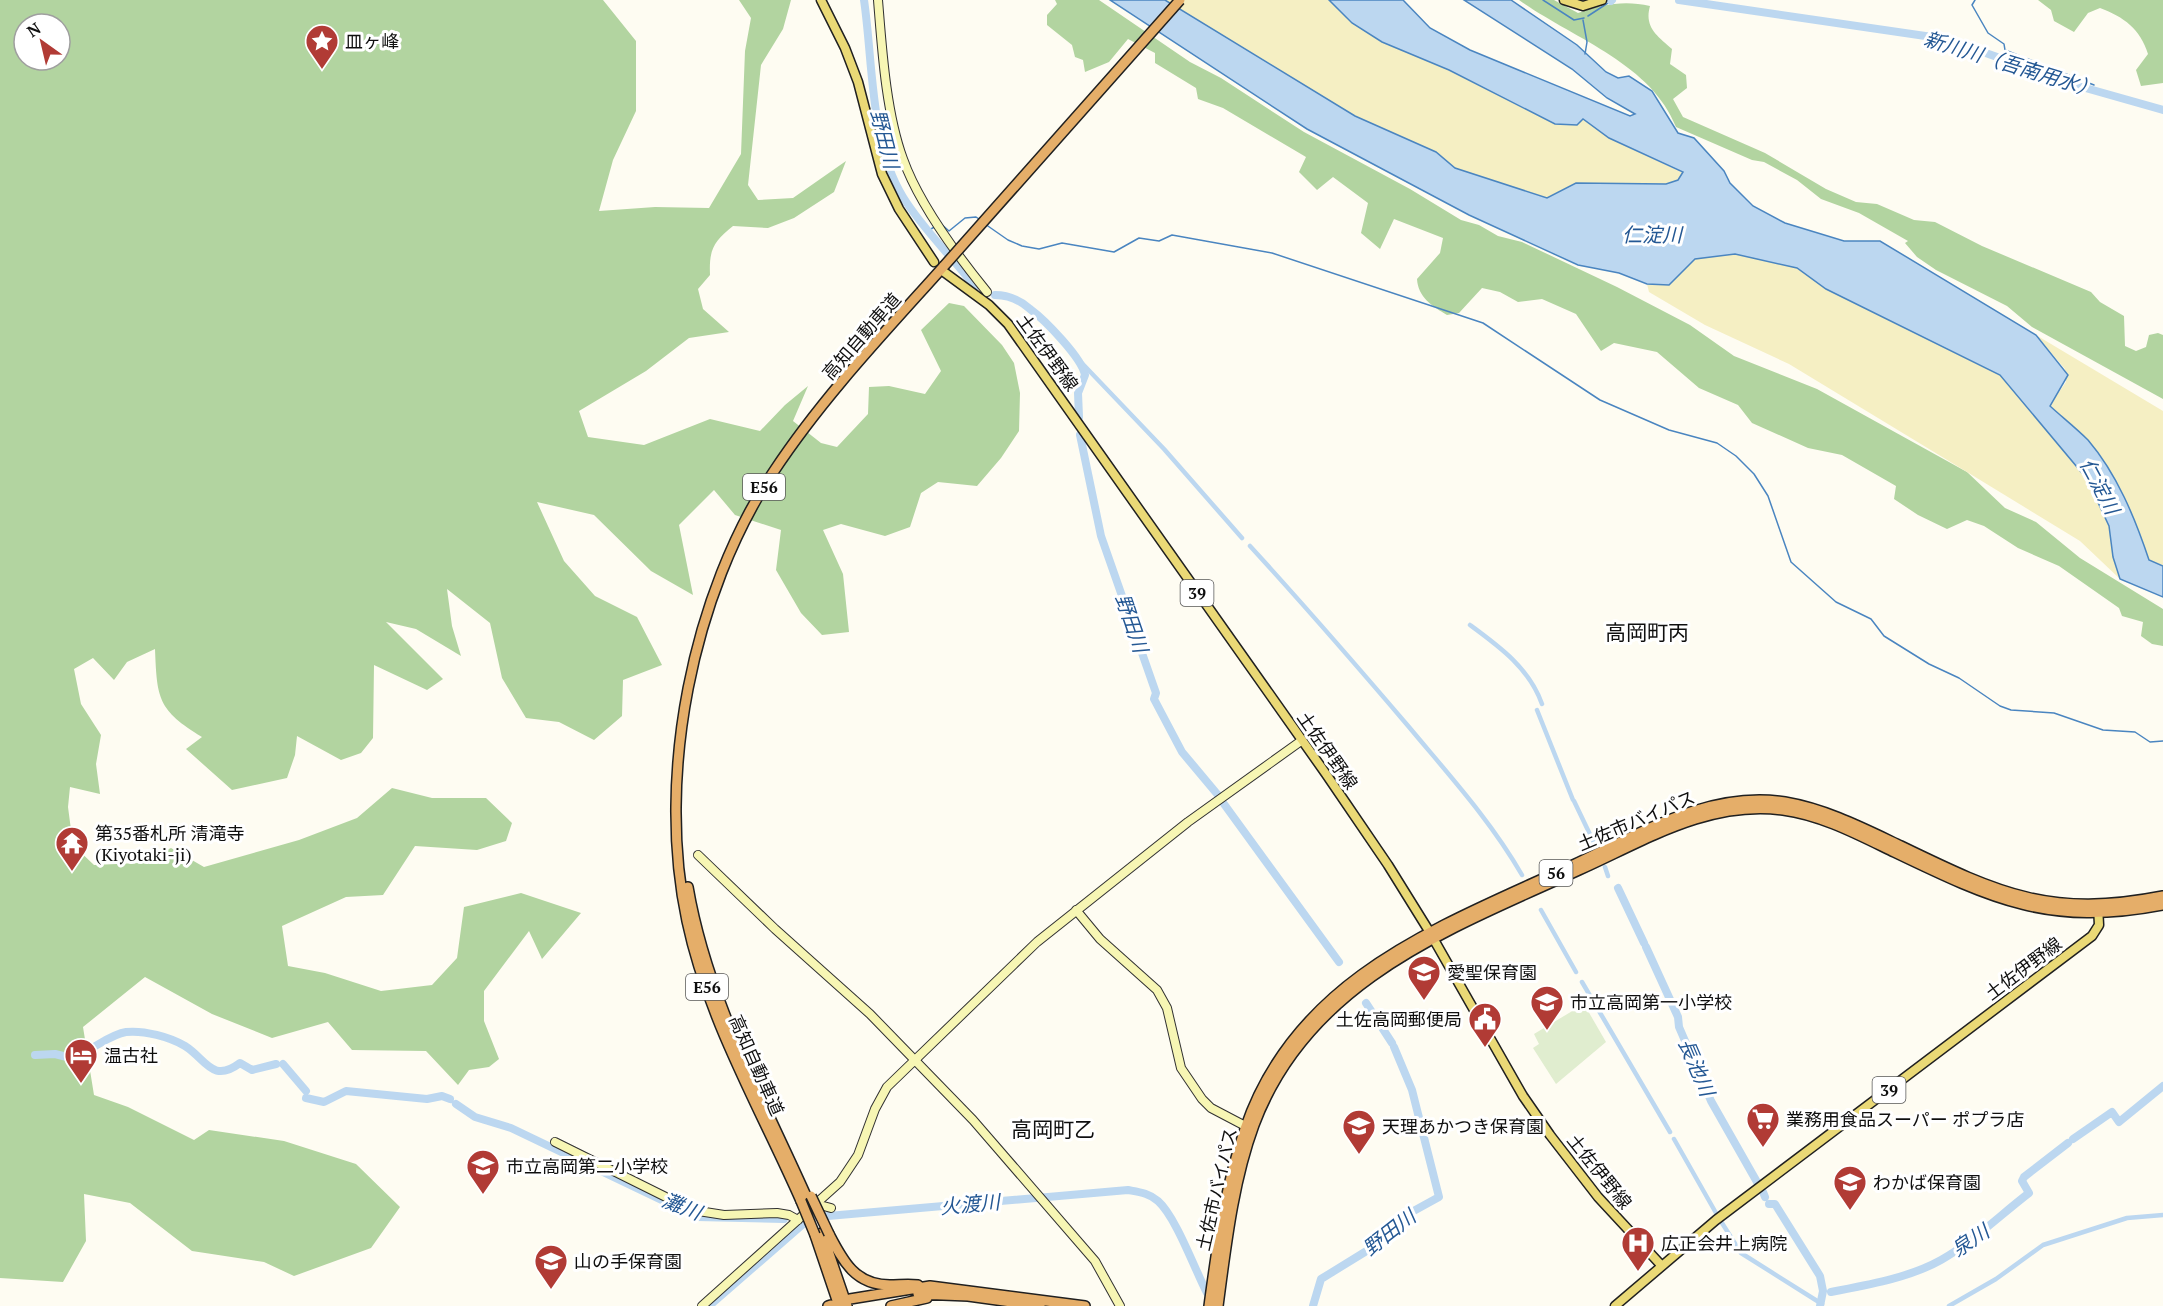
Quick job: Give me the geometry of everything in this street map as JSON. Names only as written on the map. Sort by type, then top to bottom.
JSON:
[{"type":"highway","name":"高知自動車道","points":[[809,1200],[716,1014],[690,933],[678,862],[676,806],[679,756],[697,654],[709,608],[726,562],[759,495],[827,399],[1180,0]]},
{"type":"highway","name":"高知自動車道","points":[[679,756],[684,863],[693,919],[723,1011],[809,1200],[850,1303]]},
{"type":"highway","name":"土佐市バイパス","points":[[1209,1306],[1216,1289],[1249,1128],[1283,1068],[1324,1016],[1362,981],[1431,935],[1674,826],[1720,812],[1743,809],[1782,809],[1813,816],[1839,826],[1976,891],[2006,901],[2053,911],[2163,905]]},
{"type":"highway","name":"土佐市バイパス","points":[[2098,910],[2163,896]]},
{"type":"highway","points":[[809,1200],[822,1234],[849,1270],[859,1278],[874,1284],[967,1289],[1086,1306]]},
{"type":"highway","name":"高知自動車道","points":[[822,1234],[834,1304]]},
{"type":"highway","points":[[850,1303],[930,1286]]},
{"type":"highway","name":"土佐市バイパス","points":[[1216,1289],[1218,1306]]},
{"type":"highway","points":[[850,1303],[902,1294],[968,1296],[1040,1306]]},
{"type":"highway","points":[[891,1306],[944,1295]]},
{"type":"main road","points":[[822,0],[858,82],[882,174],[899,208],[934,261]]},
{"type":"main road","points":[[1564,0],[1583,6],[1602,0]]},
{"type":"main road","name":"土佐伊野線","points":[[944,269],[989,304],[1008,324],[1326,774],[1431,935],[1523,1096],[1550,1135],[1598,1197],[1661,1265]]},
{"type":"main road","name":"土佐伊野線","points":[[1615,1306],[1661,1265],[1745,1198],[2092,936],[2099,929],[2098,910]]},
{"type":"street","points":[[878,0],[887,85],[903,160],[955,252],[987,292]]},
{"type":"street","points":[[702,1306],[798,1220],[809,1200],[840,1182],[853,1165],[882,1095],[915,1058],[1006,969],[1076,910],[1223,795],[1301,741]]},
{"type":"street","points":[[698,855],[915,1058],[1045,1201],[1095,1261],[1120,1306]]},
{"type":"street","points":[[1076,910],[1100,939],[1157,990],[1167,1008],[1181,1068],[1202,1099],[1211,1108],[1249,1128]]},
{"type":"street","points":[[555,1142],[692,1210],[724,1215],[777,1213],[798,1220]]},
{"type":"street","points":[[809,1200],[831,1208]]},
{"type":"green space","points":[[0,0],[603,0],[636,41],[636,111],[613,160],[599,211],[655,207],[709,208],[741,154],[745,51],[751,18],[739,0],[791,0],[783,29],[761,65],[748,185],[758,200],[793,198],[846,161],[834,192],[794,218],[768,228],[733,226],[721,237],[710,259],[710,275],[698,289],[703,309],[729,332],[689,338],[646,371],[579,411],[588,437],[644,445],[710,419],[760,431],[785,405],[808,386],[793,421],[821,443],[837,447],[868,414],[869,387],[889,386],[925,394],[941,371],[921,330],[949,303],[964,306],[1002,345],[1014,363],[1020,393],[1019,431],[1001,458],[977,486],[938,482],[921,493],[910,527],[885,536],[841,524],[823,530],[843,574],[849,632],[822,635],[801,613],[776,570],[781,530],[735,515],[714,490],[679,525],[693,595],[651,571],[594,515],[537,502],[564,561],[595,596],[637,617],[662,665],[623,680],[622,716],[594,740],[559,722],[526,718],[502,678],[490,623],[447,589],[452,626],[461,656],[416,629],[386,622],[443,679],[427,690],[374,665],[373,738],[361,753],[341,760],[297,736],[295,755],[287,778],[232,790],[186,749],[202,737],[176,719],[163,702],[157,680],[155,649],[127,662],[114,680],[93,658],[74,669],[81,704],[101,735],[96,764],[100,794],[70,787],[68,807],[73,845],[94,865],[139,863],[171,848],[204,867],[299,840],[357,818],[392,788],[432,798],[486,798],[512,823],[506,841],[477,850],[415,846],[383,895],[346,897],[282,926],[288,966],[325,973],[381,991],[432,985],[457,958],[464,907],[521,893],[581,913],[542,959],[529,931],[484,991],[484,1021],[499,1059],[489,1067],[469,1070],[458,1085],[426,1051],[352,1050],[328,1022],[272,1038],[212,1014],[145,977],[83,1027],[94,1095],[128,1107],[194,1140],[209,1130],[284,1141],[356,1164],[400,1207],[371,1248],[294,1276],[264,1262],[192,1251],[130,1203],[84,1194],[86,1241],[63,1282],[0,1278]]},
{"type":"green space","points":[[1055,0],[1099,0],[1190,62],[1221,78],[1304,132],[1410,189],[1461,220],[1479,225],[1498,236],[1522,242],[1617,287],[1690,325],[1734,356],[1817,389],[1967,472],[2005,508],[2036,522],[2080,558],[2163,609],[2163,646],[2152,644],[2141,636],[2143,622],[2122,616],[2119,608],[2059,566],[2018,548],[1984,526],[1967,520],[1947,529],[1918,515],[1894,499],[1896,486],[1842,455],[1808,448],[1752,423],[1738,405],[1699,388],[1657,352],[1614,343],[1601,351],[1576,314],[1542,299],[1518,302],[1500,292],[1482,288],[1459,313],[1447,315],[1423,296],[1417,279],[1440,253],[1443,238],[1394,219],[1380,249],[1361,233],[1368,203],[1333,177],[1317,190],[1299,172],[1306,157],[1223,108],[1198,99],[1196,88],[1155,63],[1155,53],[1128,39],[1109,62],[1085,72],[1083,60],[1075,57],[1072,45],[1047,25],[1047,15],[1057,4]]},
{"type":"green space","points":[[1519,0],[1554,0],[1578,13],[1614,4],[1632,3],[1650,6],[1650,25],[1672,49],[1670,64],[1686,75],[1687,88],[1673,99],[1683,117],[1765,153],[1826,189],[1856,202],[1877,204],[1914,220],[1935,222],[1982,246],[2091,292],[2100,302],[2124,316],[2125,346],[2136,351],[2146,347],[2149,335],[2158,333],[2163,335],[2163,399],[2032,327],[2007,306],[1936,270],[1917,257],[1905,243],[1908,241],[1859,213],[1821,199],[1797,180],[1764,162],[1752,160],[1676,127],[1664,105],[1629,69]]},
{"type":"green space","points":[[2038,0],[2163,0],[2163,83],[2141,86],[2136,70],[2148,54],[2136,31],[2124,20],[2100,8],[2088,13],[2074,32],[2054,21],[2051,10]]},
{"type":"green space","points":[[1584,1004],[1606,1042],[1556,1084],[1533,1048],[1539,1044],[1534,1034]]},
{"type":"sand","points":[[1165,0],[1329,0],[1352,23],[1382,42],[1583,119],[1609,138],[1683,173],[1678,180],[1666,184],[1576,183],[1547,198],[1455,168],[1436,152],[1355,117]]},
{"type":"sand","points":[[1735,254],[1797,268],[1826,289],[2000,375],[2087,479],[2109,526],[2113,557],[2120,579],[2080,541],[1967,472],[1789,364],[1705,325],[1649,292],[1647,284],[1669,285],[1695,259]]},
{"type":"sand","points":[[2036,335],[2163,411],[2163,566],[2149,560],[2138,528],[2108,467],[2088,440],[2050,405],[2066,382],[2065,369]]},
{"type":"water","name":"仁淀川","points":[[1110,0],[1165,0],[1355,116],[1436,152],[1455,168],[1547,198],[1576,183],[1666,184],[1678,180],[1683,172],[1609,138],[1583,119],[1577,125],[1555,124],[1449,70],[1382,42],[1352,23],[1329,0],[1403,0],[1430,28],[1470,50],[1630,116],[1635,114],[1607,98],[1572,69],[1464,0],[1511,0],[1577,45],[1606,72],[1618,78],[1629,76],[1652,91],[1678,133],[1694,138],[1724,171],[1730,183],[1753,206],[1785,223],[1844,241],[1880,241],[2036,335],[2068,375],[2050,406],[2088,440],[2108,467],[2138,528],[2149,560],[2163,566],[2163,597],[2120,579],[2113,557],[2109,526],[2087,479],[2000,375],[1826,289],[1797,268],[1735,254],[1695,259],[1669,285],[1647,284],[1619,273],[1578,265],[1469,215],[1307,129]]},
{"type":"waterway","name":"野田川","points":[[864,0],[874,102],[884,152],[892,176],[920,221],[975,287]]},
{"type":"waterway","points":[[1543,0],[1574,20],[1584,18]]},
{"type":"waterway","name":"新川川（吾南用水）","points":[[1679,0],[1946,39],[2082,87],[2163,110]]},
{"type":"waterway","points":[[1975,0],[1972,5],[1988,33],[2004,44],[2005,50],[2094,85]]},
{"type":"waterway","points":[[1588,16],[1611,1]]},
{"type":"waterway","points":[[1583,20],[1587,42],[1585,54]]},
{"type":"waterway","points":[[940,223],[949,231],[965,218],[979,219]]},
{"type":"waterway","points":[[985,224],[1008,240],[1022,246],[1039,249],[1062,243],[1114,252],[1139,238],[1159,241],[1172,235],[1272,253],[1483,323],[1600,400],[1669,430],[1717,443],[1736,456],[1754,474],[1768,496],[1791,562],[1836,602],[1871,619],[1884,636],[1929,664],[1959,678],[2000,706],[2011,710],[2054,713],[2103,730],[2135,732],[2150,742],[2163,741]]},
{"type":"waterway","points":[[926,232],[936,226]]},
{"type":"waterway","name":"野田川","points":[[995,295],[1018,301],[1037,314],[1077,359],[1085,375],[1078,393],[1079,417]]},
{"type":"waterway","points":[[1077,358],[1164,449],[1242,538]]},
{"type":"waterway","name":"野田川","points":[[1080,435],[1101,536],[1156,693],[1154,699],[1182,752],[1218,795]]},
{"type":"waterway","points":[[1250,546],[1350,658],[1454,781],[1497,836],[1522,875]]},
{"type":"waterway","points":[[1470,625],[1512,659],[1529,680],[1542,704]]},
{"type":"waterway","points":[[1537,710],[1573,800]]},
{"type":"waterway","points":[[1574,801],[1596,847]]},
{"type":"waterway","name":"野田川","points":[[1224,804],[1339,962]]},
{"type":"waterway","points":[[1605,867],[1608,876]]},
{"type":"waterway","name":"長池川","points":[[1618,888],[1644,943]]},
{"type":"waterway","points":[[1541,910],[1576,972]]},
{"type":"waterway","name":"長池川","points":[[1646,947],[1678,1017],[1679,1027],[1711,1101],[1757,1182]]},
{"type":"waterway","points":[[1582,982],[1670,1132]]},
{"type":"waterway","name":"野田川","points":[[1366,1003],[1392,1043]]},
{"type":"waterway","name":"灘川","points":[[88,1050],[121,1033],[141,1032],[164,1037],[185,1046],[216,1070],[230,1069],[240,1063],[252,1070],[276,1064]]},
{"type":"waterway","name":"野田川","points":[[1313,1306],[1321,1279],[1373,1247],[1399,1219],[1439,1197],[1412,1090],[1394,1047]]},
{"type":"waterway","name":"灘川","points":[[77,1056],[82,1052]]},
{"type":"waterway","name":"灘川","points":[[35,1055],[55,1054],[71,1058]]},
{"type":"waterway","name":"灘川","points":[[283,1064],[306,1091]]},
{"type":"waterway","name":"泉川","points":[[2073,1139],[2112,1112],[2119,1122],[2163,1086]]},
{"type":"waterway","name":"灘川","points":[[306,1098],[324,1102],[346,1091],[427,1099],[442,1096],[450,1099]]},
{"type":"waterway","name":"灘川","points":[[456,1104],[475,1117],[511,1128],[697,1217],[784,1219]]},
{"type":"waterway","points":[[1674,1139],[1716,1213]]},
{"type":"waterway","name":"泉川","points":[[1831,1292],[1873,1284],[1915,1272],[1953,1253],[2029,1193],[2022,1181],[2024,1177],[2068,1143]]},
{"type":"waterway","name":"火渡川","points":[[805,1218],[1136,1191],[1158,1201],[1172,1219],[1207,1293]]},
{"type":"waterway","name":"長池川","points":[[1763,1192],[1765,1197]]},
{"type":"waterway","name":"長池川","points":[[1769,1204],[1775,1204],[1820,1276],[1823,1291],[1820,1306]]},
{"type":"waterway","points":[[1949,1306],[1996,1279],[2043,1245],[2127,1218],[2163,1215]]},
{"type":"waterway","name":"火渡川","points":[[709,1306],[810,1218]]},
{"type":"waterway","points":[[1722,1223],[1741,1253],[1822,1304]]},
{"type":"place","name":"皿ヶ峰","points":[[322,70]]},
{"type":"place","name":"第35番札所 清滝寺 (Kiyotaki-ji)","points":[[72,872]]},
{"type":"place","name":"愛聖保育園","points":[[1424,1001]]},
{"type":"place","name":"市立高岡第一小学校","points":[[1547,1031]]},
{"type":"place","name":"土佐高岡郵便局","points":[[1485,1048]]},
{"type":"place","name":"温古社","points":[[81,1084]]},
{"type":"place","name":"業務用食品スーパー ポプラ店","points":[[1763,1148]]},
{"type":"place","name":"天理あかつき保育園","points":[[1359,1155]]},
{"type":"place","name":"市立高岡第二小学校","points":[[483,1195]]},
{"type":"place","name":"わかば保育園","points":[[1850,1211]]},
{"type":"place","name":"広正会井上病院","points":[[1638,1272]]},
{"type":"place","name":"山の手保育園","points":[[551,1290]]},
{"type":"district","name":"高岡町丙","points":[[1647,632]]},
{"type":"district","name":"高岡町乙","points":[[1053,1129]]}]
